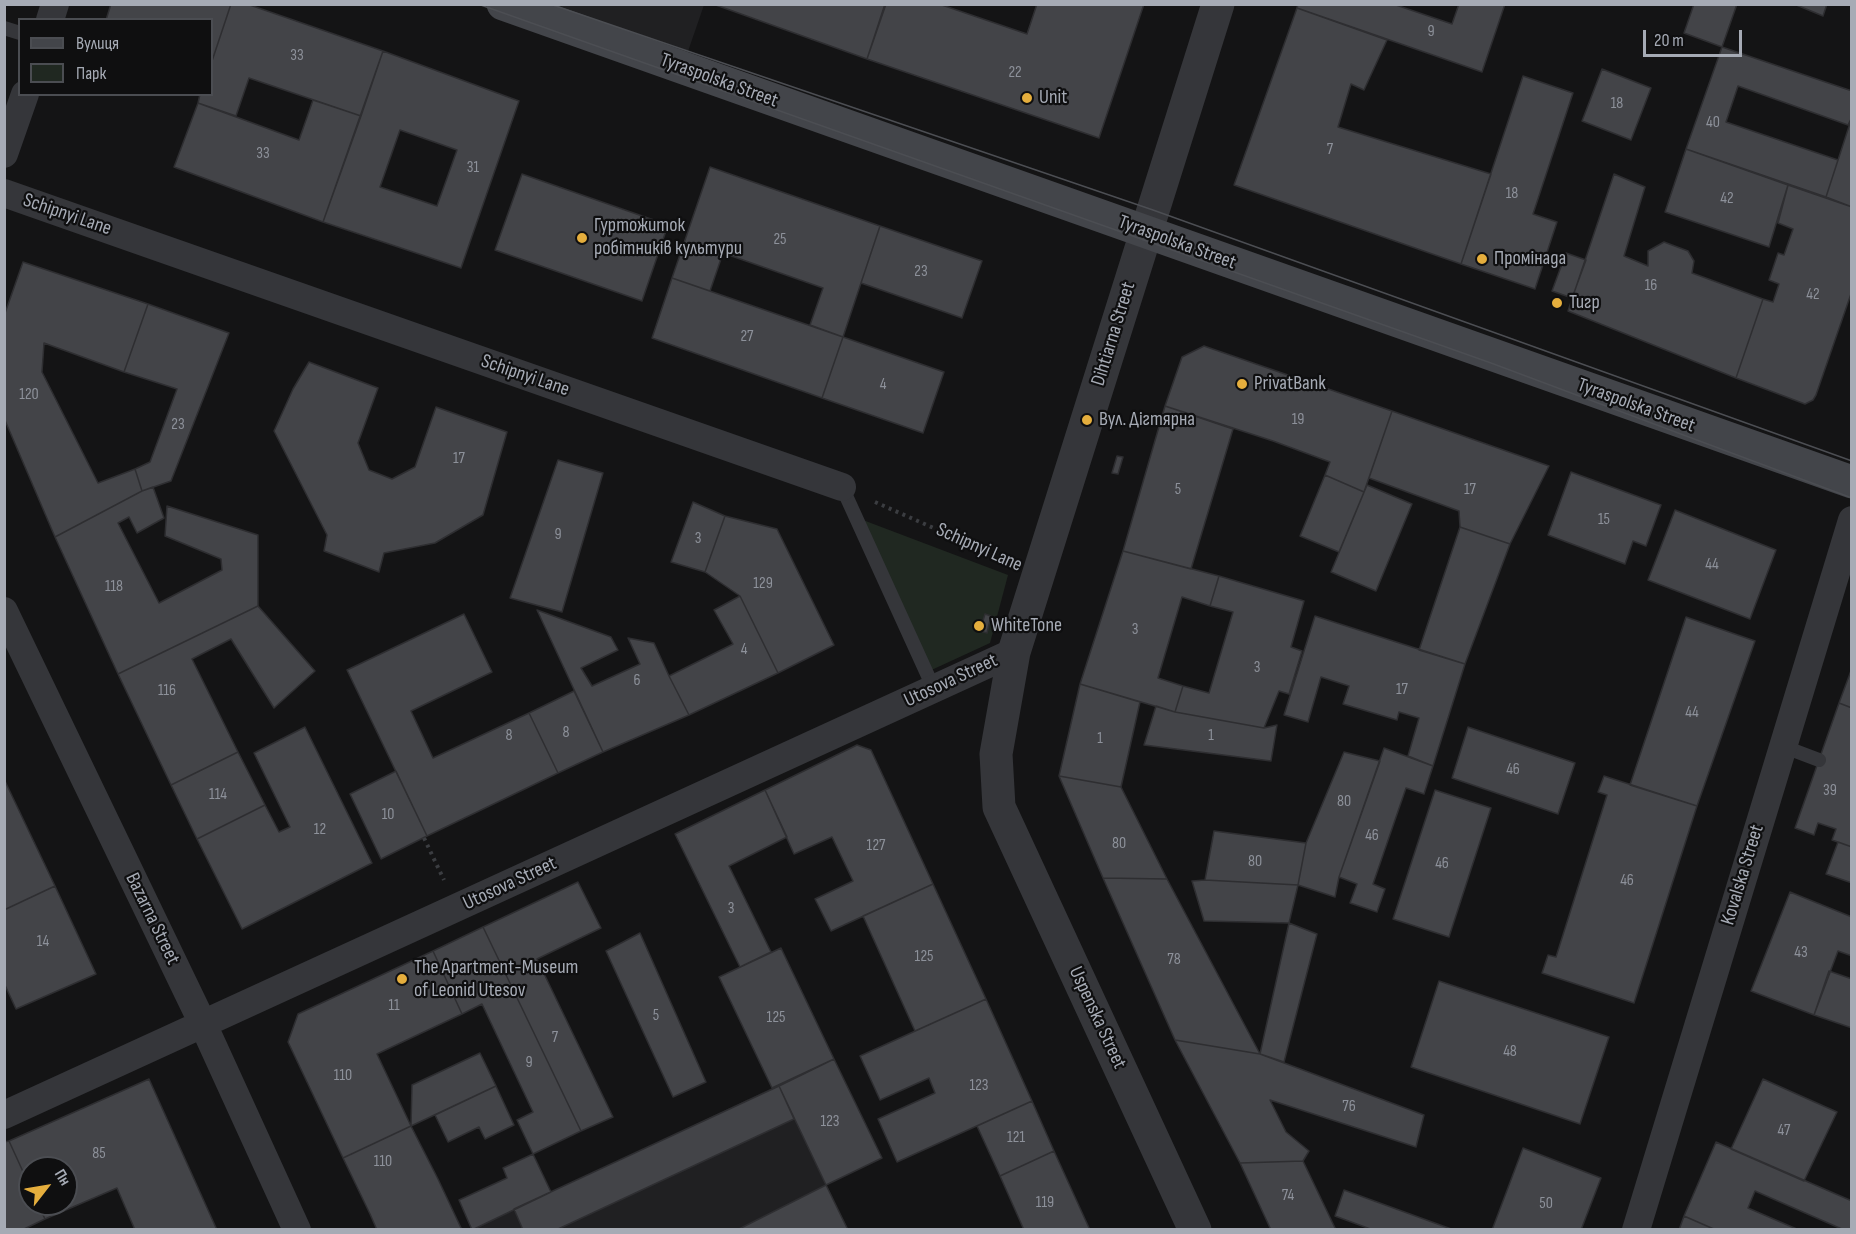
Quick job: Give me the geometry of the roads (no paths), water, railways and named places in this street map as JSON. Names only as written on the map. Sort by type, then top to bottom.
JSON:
[{"type":"main road","name":"Tyraspolska Street","points":[[503,4],[1851,482]]},
{"type":"street","name":"Dihtiarna Street","points":[[999,807],[996,754],[1014,652],[1218,4]]},
{"type":"street","points":[[4,154],[24,96]]},
{"type":"street","name":"Schipnyi Lane","points":[[4,193],[842,487]]},
{"type":"street","name":"Kovalska Street","points":[[1636,1230],[1851,520]]},
{"type":"street","name":"Bazarna Street","points":[[4,611],[203,1024],[297,1230]]},
{"type":"street","name":"Utosova Street","points":[[4,1115],[1014,652]]},
{"type":"street","name":"Uspenska Street","points":[[999,807],[1195,1230]]},
{"type":"lane","points":[[842,487],[934,689]]},
{"type":"lane","points":[[1782,746],[1819,760]]},
{"type":"tram line","points":[[478,4],[1491,363],[1852,498]]},
{"type":"tram line","points":[[550,4],[1153,210],[1852,461]]},
{"type":"place","name":"Unit","points":[[1027,98]]},
{"type":"place","name":"Гуртожиток робітників культури","points":[[582,238]]},
{"type":"place","name":"Промінада","points":[[1482,259]]},
{"type":"place","name":"Тигр","points":[[1557,303]]},
{"type":"place","name":"PrivatBank","points":[[1242,384]]},
{"type":"place","name":"Вул. Дігтярна","points":[[1087,420]]},
{"type":"place","name":"WhiteTone","points":[[979,626]]},
{"type":"place","name":"The Apartment-Museum of Leonid Utesov","points":[[402,979]]}]
